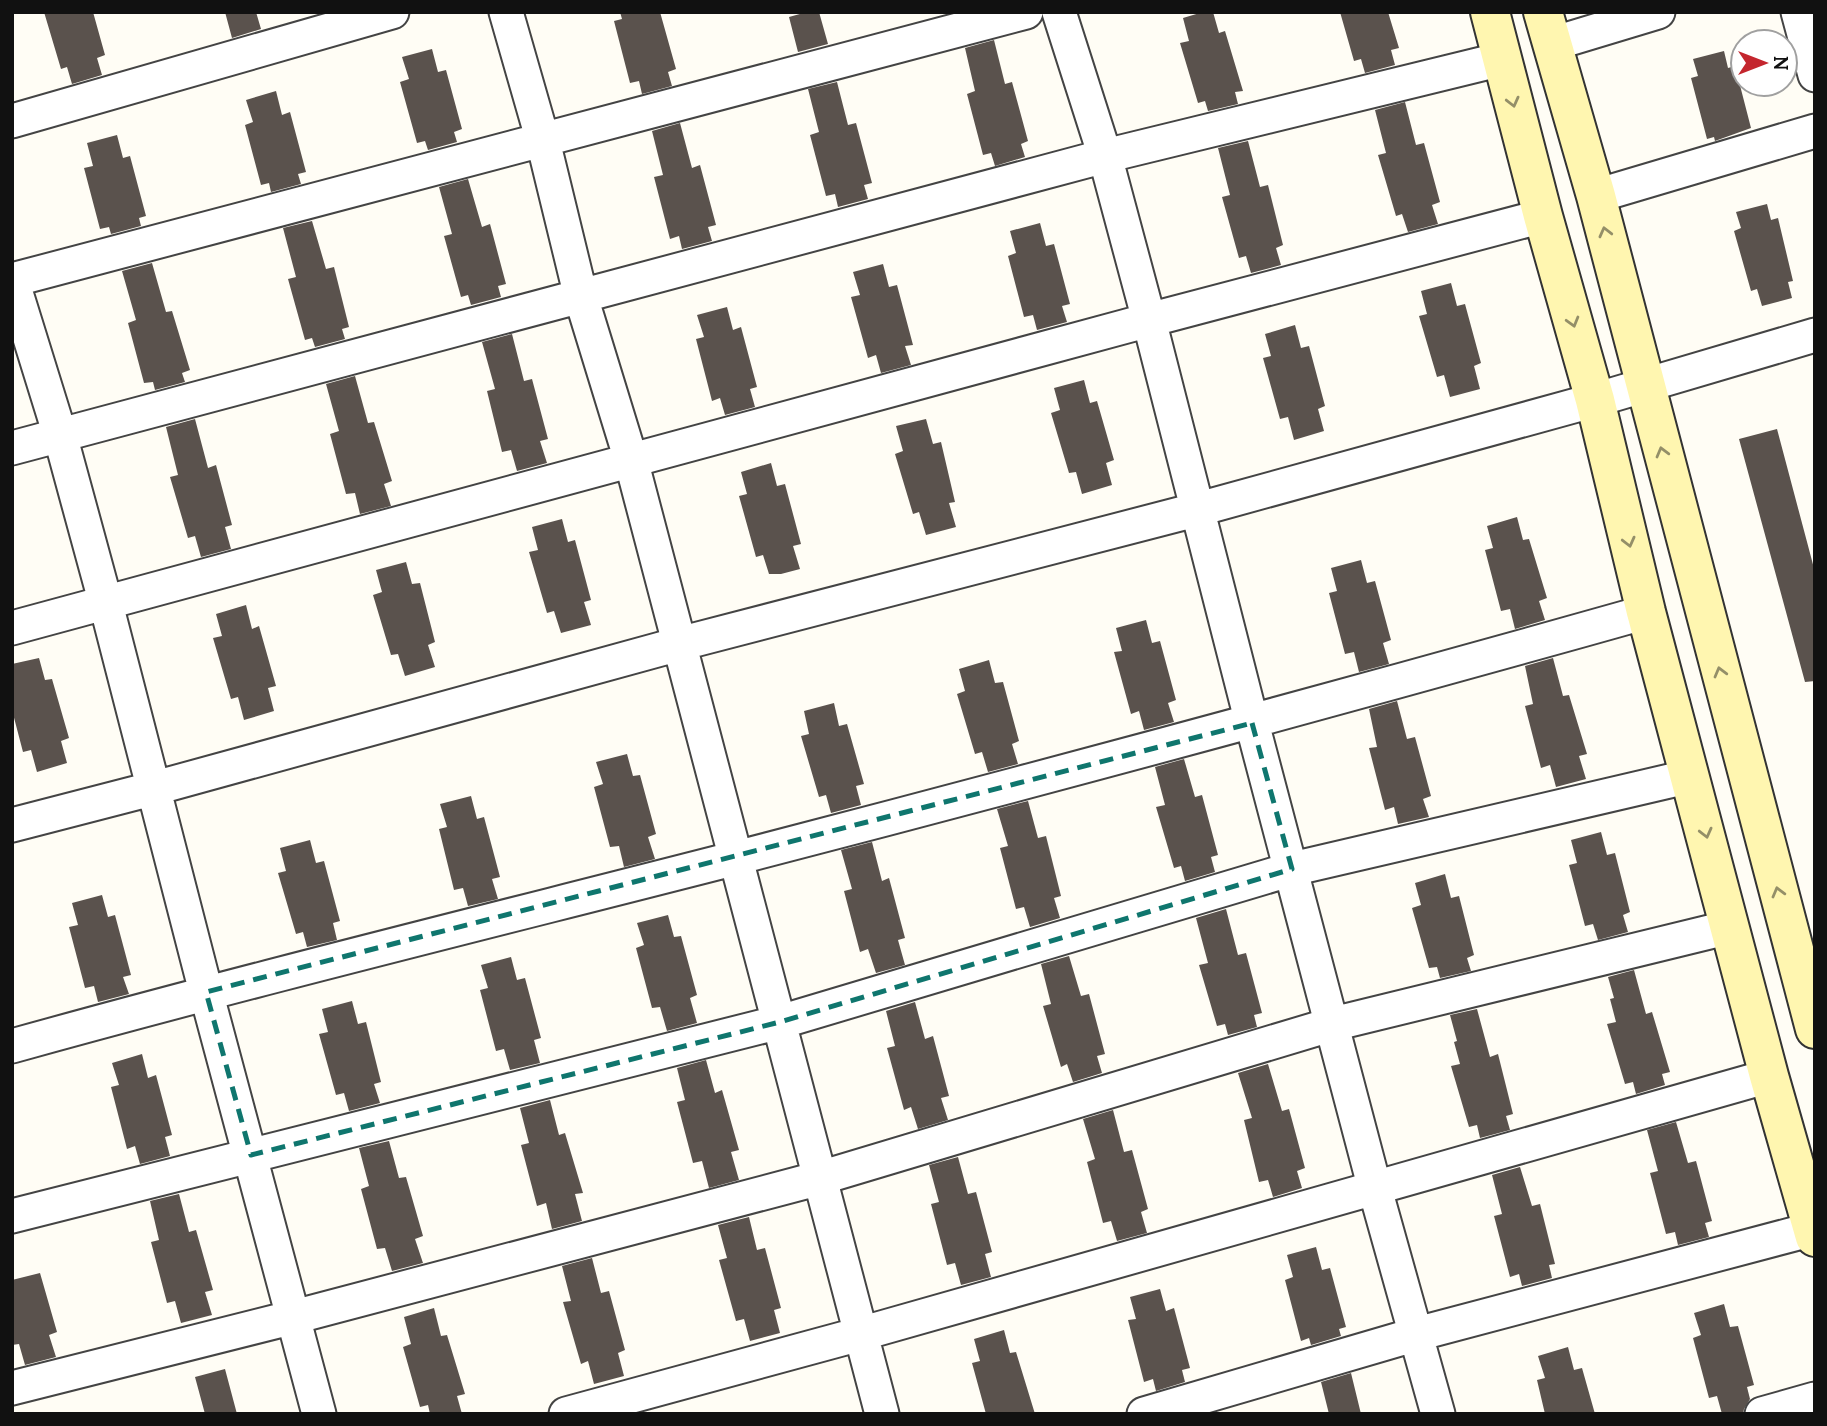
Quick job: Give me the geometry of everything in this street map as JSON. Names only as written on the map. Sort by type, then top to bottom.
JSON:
[{"type":"street","points":[[12,121],[392,12]]},
{"type":"street","points":[[506,12],[543,141],[581,297],[631,460],[882,1414]]},
{"type":"street","points":[[319,1414],[106,604],[60,435],[12,280],[1026,12]]},
{"type":"street","points":[[1059,12],[1105,156],[1199,509],[1252,723],[1437,1414]]},
{"type":"street","points":[[1144,1414],[1417,1334],[1814,1233],[1769,1076],[1646,612],[1595,400],[1543,216],[1490,12]]},
{"type":"street","points":[[1658,12],[1547,28],[1596,196],[1645,385],[1803,935],[1815,1029]]},
{"type":"street","points":[[1798,12],[1815,75]]},
{"type":"street","points":[[12,448],[1105,156],[1502,59]]},
{"type":"street","points":[[1596,196],[1815,131]]},
{"type":"street","points":[[12,628],[1543,216]]},
{"type":"street","points":[[12,825],[679,644],[1199,509],[1595,400],[1815,335]]},
{"type":"street","points":[[12,1046],[206,992],[1252,723],[1646,612]]},
{"type":"street","points":[[12,1216],[779,1022],[1292,869],[1691,776]]},
{"type":"street","points":[[12,1388],[294,1317],[820,1178],[1333,1024],[1730,927]]},
{"type":"street","points":[[566,1414],[860,1334],[1769,1076]]},
{"type":"street","points":[[1762,1414],[1815,1399]]},
{"type":"highlighted area","points":[[1252,723],[1292,869],[780,1022],[251,1155],[206,992]]},
{"type":"building","points":[[44,12],[93,12],[105,55],[97,58],[102,75],[72,84],[67,67],[61,69]]},
{"type":"building","points":[[225,12],[256,12],[261,29],[232,38]]},
{"type":"building","points":[[620,12],[660,12],[676,69],[668,72],[672,86],[642,94],[639,81],[630,83],[614,21],[622,19]]},
{"type":"building","points":[[819,12],[828,44],[798,52],[789,17]]},
{"type":"building","points":[[1213,12],[1219,33],[1225,31],[1243,91],[1235,92],[1238,104],[1208,111],[1205,101],[1198,103],[1180,43],[1189,41],[1183,18]]},
{"type":"building","points":[[1340,12],[1388,12],[1399,48],[1391,50],[1395,65],[1365,73],[1361,59],[1354,61]]},
{"type":"building","points":[[994,40],[1005,84],[1012,82],[1028,141],[1021,144],[1025,157],[995,166],[991,153],[983,155],[967,94],[975,91],[965,48]]},
{"type":"building","points":[[432,49],[438,72],[446,70],[462,129],[454,132],[457,142],[428,150],[425,141],[417,143],[400,82],[409,79],[402,57]]},
{"type":"building","points":[[1724,51],[1729,68],[1729,98],[1743,98],[1751,128],[1715,141],[1714,137],[1707,139],[1691,78],[1698,76],[1693,59]]},
{"type":"building","points":[[837,82],[848,125],[856,123],[872,183],[864,185],[868,199],[838,207],[835,194],[826,196],[810,135],[819,132],[808,89]]},
{"type":"building","points":[[276,91],[282,115],[290,112],[306,172],[298,174],[301,184],[271,192],[269,183],[261,185],[245,125],[253,122],[246,100]]},
{"type":"building","points":[[1405,102],[1416,145],[1424,143],[1440,202],[1432,205],[1438,224],[1408,232],[1402,214],[1396,216],[1378,155],[1386,153],[1375,110]]},
{"type":"building","points":[[680,123],[692,168],[700,165],[716,225],[708,227],[712,241],[682,249],[679,236],[670,239],[654,177],[663,175],[652,131]]},
{"type":"building","points":[[117,135],[123,158],[130,156],[146,216],[139,218],[141,226],[111,234],[109,227],[100,229],[84,168],[93,166],[87,143]]},
{"type":"building","points":[[1248,141],[1260,187],[1268,185],[1283,245],[1276,248],[1281,265],[1251,273],[1246,256],[1239,258],[1222,197],[1230,195],[1218,148]]},
{"type":"building","points":[[468,179],[482,227],[490,224],[506,284],[498,286],[501,297],[471,305],[468,295],[461,297],[444,236],[452,234],[439,187]]},
{"type":"building","points":[[1767,204],[1771,220],[1778,218],[1793,281],[1788,282],[1792,298],[1762,306],[1757,289],[1751,291],[1734,231],[1741,228],[1736,212]]},
{"type":"building","points":[[312,221],[326,269],[334,267],[349,327],[342,329],[345,339],[315,347],[312,338],[305,340],[288,279],[296,277],[283,228]]},
{"type":"building","points":[[1040,223],[1046,246],[1054,244],[1070,304],[1062,306],[1067,322],[1037,330],[1033,315],[1024,317],[1008,256],[1016,253],[1010,231]]},
{"type":"building","points":[[152,263],[166,312],[172,311],[190,370],[182,373],[185,382],[155,390],[153,382],[144,383],[128,323],[136,320],[122,271]]},
{"type":"building","points":[[883,264],[889,287],[897,285],[913,345],[905,346],[911,365],[881,373],[876,355],[868,358],[851,297],[860,295],[853,272]]},
{"type":"building","points":[[1451,283],[1457,306],[1465,304],[1481,363],[1474,366],[1480,389],[1450,397],[1444,375],[1437,377],[1419,316],[1427,314],[1421,291]]},
{"type":"building","points":[[727,307],[733,330],[741,327],[757,387],[750,389],[755,407],[725,415],[720,398],[712,401],[696,339],[704,337],[697,315]]},
{"type":"building","points":[[1295,325],[1301,348],[1309,346],[1325,406],[1318,409],[1324,431],[1294,440],[1288,417],[1280,419],[1263,358],[1271,356],[1265,334]]},
{"type":"building","points":[[512,334],[524,381],[532,379],[548,439],[540,441],[547,463],[517,471],[511,450],[502,452],[487,391],[495,389],[482,342]]},
{"type":"building","points":[[355,376],[368,423],[374,422],[392,481],[384,484],[391,506],[360,514],[355,493],[346,494],[330,434],[339,431],[326,384]]},
{"type":"building","points":[[1084,380],[1090,403],[1097,401],[1114,460],[1106,463],[1112,485],[1082,494],[1076,472],[1069,473],[1051,413],[1060,410],[1054,388]]},
{"type":"building","points":[[195,419],[208,468],[216,465],[232,525],[225,527],[231,549],[201,557],[195,536],[188,538],[170,477],[178,475],[166,427]]},
{"type":"building","points":[[926,419],[933,444],[941,442],[955,502],[949,503],[956,527],[926,535],[919,512],[913,514],[895,454],[903,451],[896,426]]},
{"type":"building","points":[[1777,429],[1815,572],[1815,681],[1805,682],[1739,439]]},
{"type":"building","points":[[771,463],[777,486],[785,484],[801,544],[793,546],[800,569],[781,574],[769,574],[763,555],[756,557],[739,496],[747,494],[741,472]]},
{"type":"building","points":[[1517,517],[1523,540],[1529,539],[1547,598],[1539,601],[1545,620],[1515,629],[1510,609],[1501,611],[1485,550],[1493,548],[1487,526]]},
{"type":"building","points":[[562,519],[568,542],[575,540],[591,600],[584,602],[591,625],[561,633],[554,611],[547,613],[529,552],[538,550],[532,527]]},
{"type":"building","points":[[1361,560],[1367,583],[1375,581],[1391,640],[1383,643],[1389,664],[1359,672],[1354,652],[1345,654],[1329,593],[1337,591],[1331,568]]},
{"type":"building","points":[[406,562],[412,584],[420,583],[435,642],[428,645],[435,667],[405,676],[398,654],[391,655],[373,595],[382,592],[376,570]]},
{"type":"building","points":[[246,605],[252,629],[259,626],[276,686],[268,688],[274,711],[244,720],[238,697],[231,699],[213,638],[222,636],[216,614]]},
{"type":"building","points":[[1146,620],[1152,643],[1160,641],[1176,700],[1168,703],[1174,722],[1144,730],[1139,711],[1131,714],[1114,652],[1122,651],[1116,628]]},
{"type":"building","points":[[39,658],[45,680],[52,679],[69,738],[61,741],[67,763],[37,772],[31,750],[23,752],[12,710],[12,664]]},
{"type":"building","points":[[1553,658],[1563,696],[1569,695],[1587,754],[1579,756],[1586,779],[1556,787],[1550,765],[1541,768],[1525,706],[1533,704],[1525,666]]},
{"type":"building","points":[[989,660],[995,683],[1003,682],[1019,741],[1012,744],[1018,764],[988,772],[982,752],[975,754],[957,694],[965,691],[959,669]]},
{"type":"building","points":[[1397,701],[1407,739],[1415,737],[1431,796],[1423,799],[1429,817],[1398,824],[1394,807],[1385,810],[1369,748],[1377,747],[1369,709]]},
{"type":"building","points":[[834,703],[839,726],[847,724],[864,784],[856,786],[861,805],[831,813],[826,795],[819,797],[801,736],[809,734],[804,711]]},
{"type":"building","points":[[627,754],[633,776],[640,775],[656,834],[648,837],[655,859],[624,867],[619,846],[610,847],[594,787],[603,784],[596,762]]},
{"type":"building","points":[[1184,759],[1195,797],[1202,795],[1218,855],[1211,857],[1215,872],[1185,881],[1181,866],[1174,868],[1156,807],[1165,805],[1155,767]]},
{"type":"building","points":[[471,796],[477,819],[484,817],[500,877],[492,879],[498,899],[468,906],[463,888],[454,890],[439,829],[447,827],[440,804]]},
{"type":"building","points":[[1028,801],[1038,838],[1046,836],[1061,896],[1054,898],[1060,918],[1030,927],[1024,907],[1016,909],[1000,848],[1008,846],[997,809]]},
{"type":"building","points":[[1601,832],[1607,855],[1615,853],[1630,912],[1623,915],[1628,932],[1598,940],[1593,924],[1585,926],[1569,865],[1577,863],[1571,840]]},
{"type":"building","points":[[310,840],[316,863],[324,861],[340,921],[333,923],[337,940],[307,947],[303,932],[296,934],[278,873],[286,871],[280,848]]},
{"type":"building","points":[[872,842],[882,881],[889,878],[905,938],[898,940],[905,965],[876,973],[868,949],[860,952],[844,891],[852,889],[841,850]]},
{"type":"building","points":[[1445,874],[1451,898],[1459,896],[1474,955],[1467,958],[1471,971],[1440,978],[1437,967],[1429,968],[1412,908],[1421,905],[1415,883]]},
{"type":"building","points":[[102,895],[108,917],[115,915],[131,975],[123,977],[129,994],[98,1002],[94,986],[85,988],[69,927],[78,925],[72,903]]},
{"type":"building","points":[[1226,909],[1238,955],[1246,953],[1262,1013],[1254,1015],[1257,1027],[1228,1035],[1225,1024],[1217,1026],[1199,965],[1208,963],[1196,918]]},
{"type":"building","points":[[668,915],[674,937],[681,936],[697,995],[690,998],[697,1023],[667,1031],[660,1007],[652,1008],[636,948],[644,945],[637,923]]},
{"type":"building","points":[[1069,956],[1081,996],[1089,994],[1105,1054],[1097,1056],[1102,1073],[1073,1082],[1067,1064],[1061,1067],[1043,1006],[1051,1004],[1041,964]]},
{"type":"building","points":[[511,957],[517,980],[525,978],[541,1038],[534,1040],[540,1063],[510,1070],[504,1049],[496,1051],[480,990],[488,988],[481,965]]},
{"type":"building","points":[[1634,970],[1646,1014],[1652,1012],[1670,1072],[1662,1074],[1665,1085],[1636,1094],[1633,1082],[1625,1084],[1607,1024],[1616,1022],[1610,999],[1614,998],[1608,977]]},
{"type":"building","points":[[352,1001],[358,1024],[366,1022],[381,1082],[374,1084],[380,1103],[349,1111],[344,1093],[336,1095],[319,1034],[328,1032],[322,1009]]},
{"type":"building","points":[[915,1002],[925,1039],[933,1036],[949,1096],[941,1098],[948,1120],[918,1129],[911,1107],[904,1110],[887,1048],[895,1046],[886,1011]]},
{"type":"building","points":[[1477,1009],[1490,1057],[1498,1054],[1513,1114],[1506,1116],[1510,1130],[1480,1138],[1477,1125],[1469,1127],[1451,1066],[1460,1064],[1450,1015]]},
{"type":"building","points":[[142,1054],[148,1078],[156,1075],[172,1135],[165,1137],[170,1156],[140,1164],[135,1146],[127,1149],[111,1087],[119,1085],[112,1063]]},
{"type":"building","points":[[706,1060],[715,1093],[722,1090],[739,1150],[731,1152],[739,1180],[709,1188],[702,1161],[693,1163],[677,1102],[685,1100],[677,1068]]},
{"type":"building","points":[[1268,1064],[1282,1111],[1289,1109],[1305,1168],[1297,1171],[1302,1188],[1273,1197],[1268,1180],[1259,1182],[1244,1120],[1252,1118],[1238,1073]]},
{"type":"building","points":[[550,1100],[559,1135],[565,1133],[583,1193],[575,1194],[582,1221],[552,1229],[546,1203],[537,1206],[521,1145],[529,1143],[520,1108]]},
{"type":"building","points":[[1113,1110],[1124,1152],[1132,1150],[1148,1209],[1141,1212],[1147,1233],[1117,1241],[1111,1221],[1103,1223],[1087,1162],[1095,1159],[1083,1119]]},
{"type":"building","points":[[1676,1122],[1688,1163],[1696,1161],[1712,1221],[1705,1223],[1709,1237],[1678,1245],[1675,1232],[1666,1234],[1650,1173],[1658,1171],[1647,1130]]},
{"type":"building","points":[[389,1141],[399,1178],[406,1177],[423,1236],[415,1239],[423,1263],[392,1271],[385,1248],[377,1249],[361,1189],[369,1186],[359,1148]]},
{"type":"building","points":[[958,1157],[968,1194],[976,1192],[992,1252],[985,1254],[991,1277],[961,1285],[955,1263],[947,1265],[931,1204],[939,1202],[929,1165]]},
{"type":"building","points":[[1520,1167],[1532,1206],[1540,1204],[1555,1264],[1549,1265],[1552,1278],[1522,1286],[1519,1274],[1510,1277],[1494,1216],[1502,1214],[1492,1175]]},
{"type":"building","points":[[179,1194],[189,1232],[196,1230],[213,1290],[205,1292],[212,1315],[181,1323],[175,1301],[167,1303],[151,1242],[159,1240],[150,1201]]},
{"type":"building","points":[[749,1217],[757,1250],[765,1248],[781,1308],[774,1310],[780,1333],[750,1341],[744,1319],[736,1321],[719,1260],[727,1258],[718,1225]]},
{"type":"building","points":[[1316,1247],[1322,1270],[1330,1268],[1346,1327],[1339,1329],[1341,1336],[1311,1345],[1309,1338],[1301,1341],[1285,1280],[1293,1277],[1287,1255]]},
{"type":"building","points":[[592,1258],[601,1293],[609,1291],[625,1350],[618,1353],[624,1376],[594,1384],[588,1361],[581,1364],[563,1302],[571,1301],[562,1266]]},
{"type":"building","points":[[40,1273],[57,1332],[49,1335],[56,1357],[25,1365],[19,1344],[12,1345],[12,1280]]},
{"type":"building","points":[[1160,1289],[1166,1311],[1174,1308],[1190,1368],[1182,1370],[1185,1382],[1156,1391],[1153,1379],[1144,1382],[1128,1320],[1136,1319],[1130,1297]]},
{"type":"building","points":[[1724,1304],[1730,1327],[1738,1326],[1754,1385],[1747,1387],[1750,1399],[1743,1414],[1722,1414],[1717,1396],[1709,1398],[1693,1338],[1701,1335],[1694,1313]]},
{"type":"building","points":[[434,1308],[441,1336],[447,1335],[465,1394],[457,1396],[462,1414],[430,1414],[428,1405],[420,1407],[403,1347],[411,1344],[404,1317]]},
{"type":"building","points":[[1004,1330],[1010,1353],[1016,1352],[1035,1414],[986,1414],[972,1363],[980,1361],[974,1339]]},
{"type":"building","points":[[1568,1347],[1574,1370],[1582,1368],[1595,1414],[1545,1414],[1537,1380],[1545,1378],[1538,1356]]},
{"type":"building","points":[[225,1369],[237,1414],[205,1414],[195,1377]]},
{"type":"building","points":[[1351,1373],[1361,1414],[1329,1414],[1321,1382]]}]
